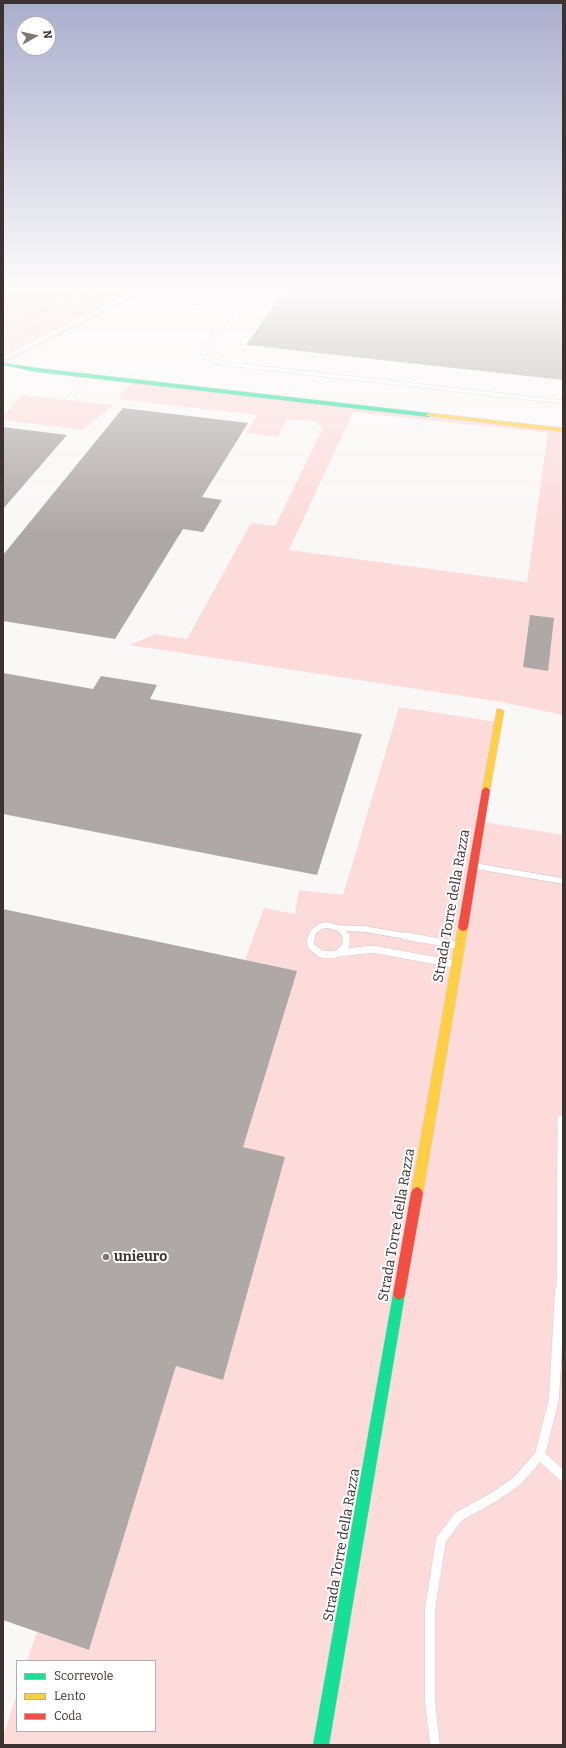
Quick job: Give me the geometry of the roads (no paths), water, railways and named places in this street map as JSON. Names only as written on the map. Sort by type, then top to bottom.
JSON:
[{"type":"street","points":[[43,370],[563,430]]},
{"type":"street","name":"Strada Torre della Razza","points":[[321,1745],[500,711]]},
{"type":"lane","points":[[277,370],[563,402]]},
{"type":"lane","points":[[68,399],[89,376]]},
{"type":"lane","points":[[473,865],[563,881]]},
{"type":"lane","points":[[456,965],[372,949],[333,955],[321,954],[312,946],[310,942],[313,932],[321,926],[327,925],[338,928],[365,929],[459,946]]},
{"type":"lane","points":[[338,928],[343,931],[347,940],[344,950],[339,953]]},
{"type":"lane","points":[[435,1745],[430,1702],[430,1609],[441,1540],[458,1517],[494,1497],[517,1481],[540,1455],[554,1399],[560,1281],[560,1120]]},
{"type":"lane","points":[[540,1455],[563,1476]]},
{"type":"place","name":"unieuro","points":[[106,1257]]}]
